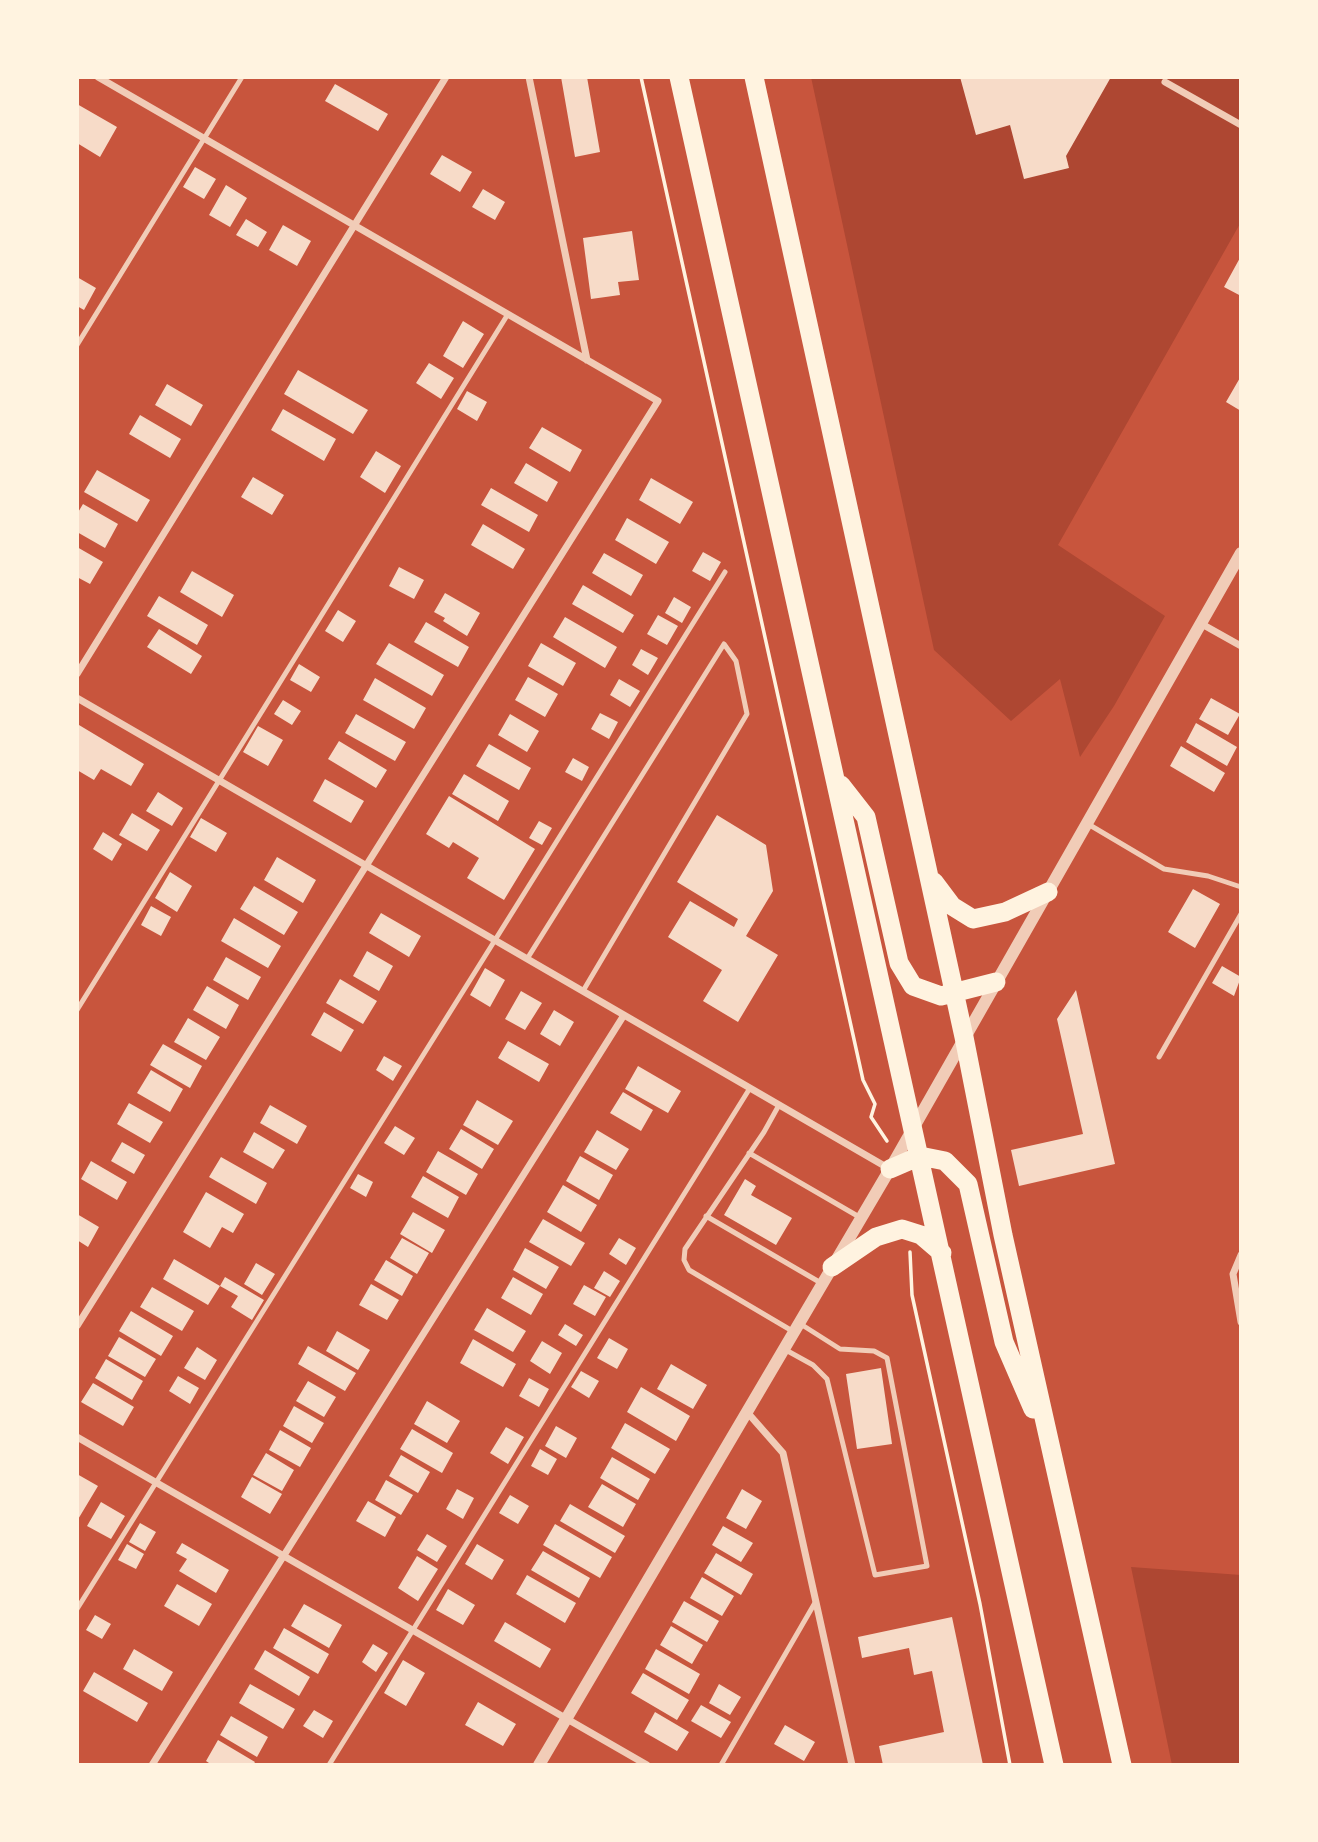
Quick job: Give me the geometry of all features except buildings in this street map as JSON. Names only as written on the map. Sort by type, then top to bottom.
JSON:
[{"type":"highway","points":[[679,77],[1054,1765]]},
{"type":"highway","points":[[754,77],[955,993],[1003,1235],[1122,1765]]},
{"type":"highway","points":[[836,778],[866,817],[899,963],[913,986],[941,996],[996,982]]},
{"type":"highway","points":[[929,875],[952,906],[974,919],[1005,912],[1048,892]]},
{"type":"highway","points":[[893,1163],[920,1156],[945,1161],[968,1184],[1004,1342],[1052,1455]]},
{"type":"highway","points":[[827,1275],[876,1237],[908,1230],[921,1235],[942,1253]]},
{"type":"street","points":[[77,1326],[658,401],[98,77]]},
{"type":"street","points":[[77,674],[446,77]]},
{"type":"street","points":[[529,77],[587,360]]},
{"type":"street","points":[[1166,82],[1241,125]]},
{"type":"street","points":[[539,1765],[914,1128],[1241,553]]},
{"type":"street","points":[[1200,623],[1241,646]]},
{"type":"street","points":[[77,698],[779,1105],[893,1163]]},
{"type":"street","points":[[152,1765],[624,1015]]},
{"type":"street","points":[[1241,1255],[1233,1274],[1241,1322]]},
{"type":"street","points":[[747,1412],[783,1453],[852,1765]]},
{"type":"street","points":[[77,1437],[647,1765]]},
{"type":"lane","points":[[77,345],[242,77]]},
{"type":"lane","points":[[77,1010],[508,314]]},
{"type":"lane","points":[[77,1609],[726,572]]},
{"type":"lane","points":[[527,958],[724,644],[736,661],[747,715],[583,991]]},
{"type":"lane","points":[[1088,824],[1164,869],[1208,876],[1241,887]]},
{"type":"lane","points":[[1159,1057],[1241,914]]},
{"type":"lane","points":[[329,1765],[750,1088]]},
{"type":"lane","points":[[779,1105],[685,1249],[684,1260],[689,1269],[840,1349],[874,1351],[887,1358],[927,1566],[875,1575],[827,1379],[813,1365],[784,1349]]},
{"type":"lane","points":[[749,1153],[861,1218]]},
{"type":"lane","points":[[706,1216],[827,1275]]},
{"type":"lane","points":[[721,1765],[816,1601]]},
{"type":"path","points":[[641,77],[863,1080],[876,1104],[872,1117],[893,1163]]},
{"type":"path","points":[[908,1230],[912,1295],[980,1604],[1010,1765]]},
{"type":"shaded area","points":[[811,77],[1241,77],[1241,222],[1058,545],[1165,616],[1114,706],[1080,757],[1060,679],[1011,721],[934,650]]},
{"type":"shaded area","points":[[1131,1567],[1241,1575],[1241,1765],[1172,1765]]}]
